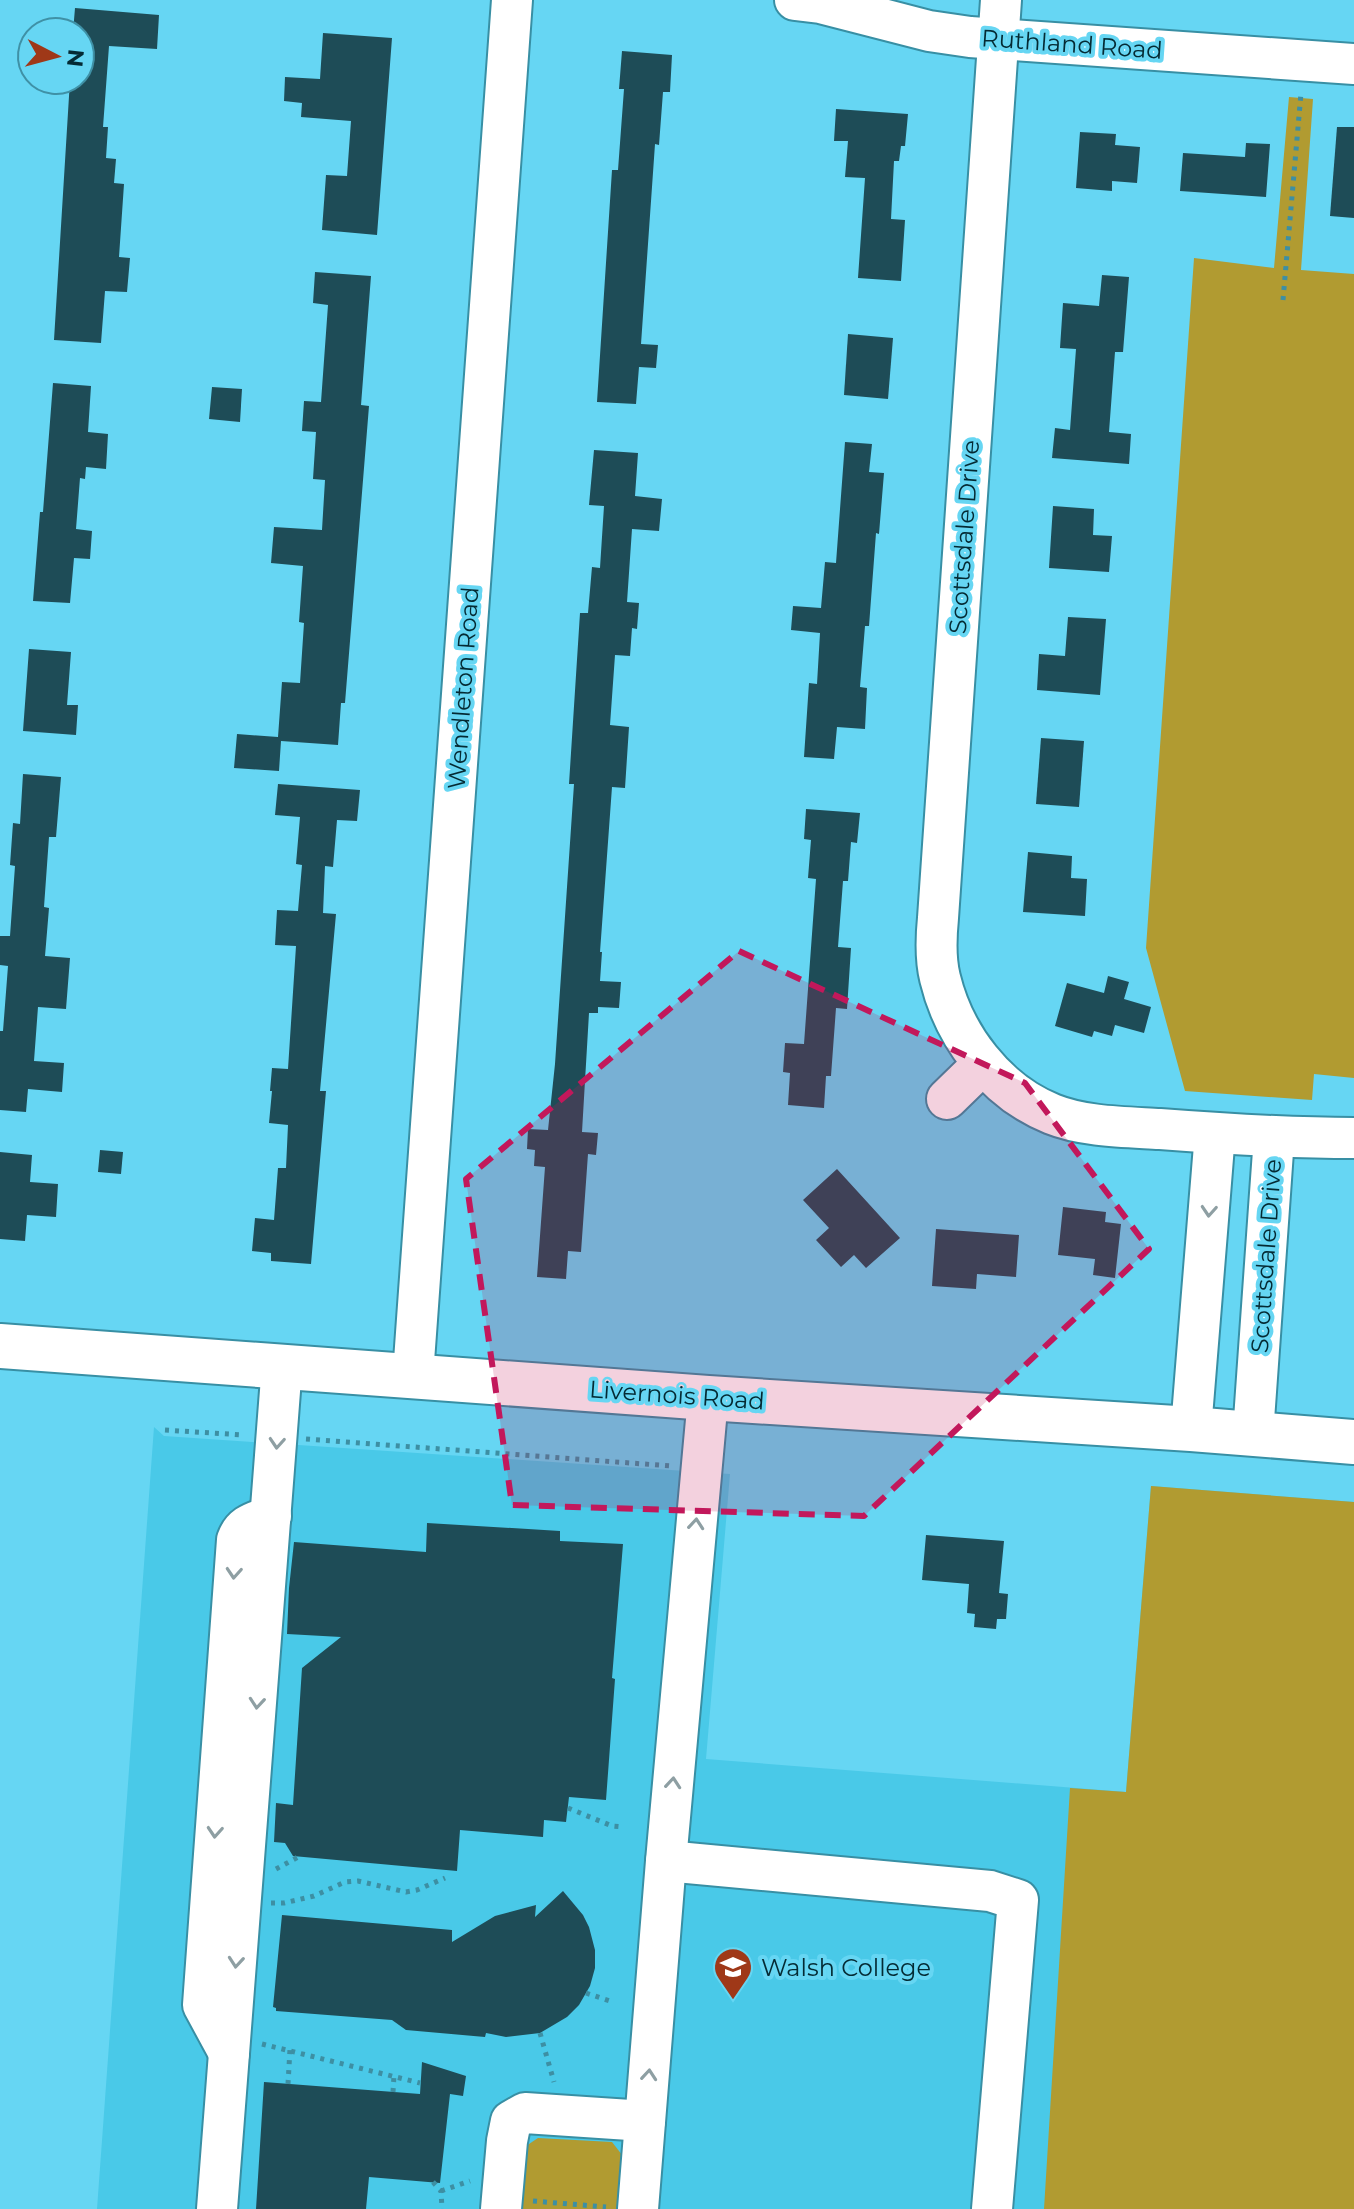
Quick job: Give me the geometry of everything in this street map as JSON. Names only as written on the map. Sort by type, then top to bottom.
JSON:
[{"type":"main road","name":"Livernois Road","points":[[0,1346],[1354,1442]]},
{"type":"street","name":"Wendleton Road","points":[[413,1375],[512,0]]},
{"type":"street","name":"Ruthland Road","points":[[795,0],[820,3],[929,31],[998,39],[1354,64]]},
{"type":"street","name":"Scottsdale Drive","points":[[1001,0],[936,947],[939,976],[963,1036],[983,1064],[1023,1099],[1053,1115],[1110,1125],[1274,1137],[1253,1434]]},
{"type":"street","points":[[947,1099],[983,1064]]},
{"type":"street","points":[[1191,1429],[1215,1133]]},
{"type":"street","points":[[1274,1137],[1354,1138]]},
{"type":"street","points":[[217,2209],[241,2048],[282,1365]]},
{"type":"street","points":[[625,2208],[645,2121],[708,1398]]},
{"type":"street","points":[[666,1861],[990,1891],[1018,1900],[992,2209]]},
{"type":"street","points":[[528,2205],[507,2141],[511,2121],[525,2113],[645,2121]]},
{"type":"path","points":[[1283,300],[1304,60]]},
{"type":"path","points":[[165,1430],[251,1435]]},
{"type":"path","points":[[292,1438],[701,1468]]},
{"type":"path","points":[[568,1808],[612,1826],[623,1827]]},
{"type":"path","points":[[267,1874],[300,1856]]},
{"type":"path","points":[[264,1901],[279,1903],[305,1899],[351,1881],[406,1892],[445,1878]]},
{"type":"path","points":[[586,1993],[610,2001]]},
{"type":"path","points":[[540,2033],[558,2094]]},
{"type":"path","points":[[241,2048],[290,2049],[420,2083]]},
{"type":"path","points":[[288,2084],[290,2049]]},
{"type":"path","points":[[393,2092],[394,2075]]},
{"type":"path","points":[[441,2191],[475,2179]]},
{"type":"path","points":[[433,2182],[441,2191],[442,2209]]},
{"type":"path","points":[[528,2205],[625,2208]]},
{"type":"highlighted area","points":[[739,951],[1025,1083],[1149,1249],[864,1516],[512,1505],[466,1179]]},
{"type":"shaded area","points":[[1289,97],[1313,99],[1301,270],[1354,274],[1354,1078],[1314,1074],[1312,1100],[1185,1091],[1146,948],[1194,258],[1274,268]]},
{"type":"shaded area","name":"Walsh College","points":[[154,1427],[164,1436],[730,1474],[706,1759],[1126,1792],[1151,1486],[1354,1502],[1354,2209],[97,2209]]},
{"type":"shaded area","points":[[1151,1486],[1354,1502],[1354,2209],[1044,2209],[1070,1788],[1126,1792]]},
{"type":"shaded area","points":[[538,2138],[612,2142],[626,2160],[622,2209],[521,2209],[526,2146]]},
{"type":"building","points":[[75,8],[159,15],[157,49],[109,46],[103,127],[108,127],[106,158],[116,159],[114,183],[124,184],[119,257],[130,258],[127,292],[105,291],[101,343],[54,340],[69,96],[96,96],[96,16],[74,16]]},
{"type":"building","points":[[323,33],[392,38],[377,235],[322,230],[326,175],[347,176],[351,121],[301,117],[302,103],[284,101],[285,77],[320,79]]},
{"type":"building","points":[[622,51],[672,55],[670,92],[663,92],[659,145],[655,144],[641,344],[658,345],[656,368],[639,367],[636,404],[597,402],[612,170],[618,170],[624,89],[619,89]]},
{"type":"building","points":[[836,109],[908,114],[905,146],[901,146],[899,161],[894,161],[891,219],[905,220],[901,281],[858,278],[865,178],[845,177],[848,141],[834,141]]},
{"type":"building","points":[[1337,127],[1354,127],[1354,218],[1330,216]]},
{"type":"building","points":[[1080,132],[1116,134],[1115,145],[1140,147],[1137,183],[1112,181],[1112,191],[1076,188]]},
{"type":"building","points":[[1246,143],[1270,144],[1266,197],[1180,191],[1183,153],[1245,157]]},
{"type":"building","points":[[315,272],[371,276],[361,405],[369,406],[345,703],[341,703],[338,745],[281,741],[279,771],[234,768],[237,734],[278,737],[282,682],[300,683],[304,623],[299,622],[303,566],[271,563],[274,527],[322,530],[325,480],[313,479],[316,432],[302,431],[304,401],[321,402],[328,305],[313,303]]},
{"type":"building","points":[[1102,275],[1129,277],[1123,352],[1115,352],[1109,432],[1131,434],[1129,464],[1052,458],[1055,428],[1070,430],[1076,349],[1060,348],[1063,303],[1099,306]]},
{"type":"building","points":[[848,334],[893,338],[888,399],[844,395]]},
{"type":"building","points":[[53,383],[91,386],[88,432],[108,434],[106,469],[86,467],[85,479],[80,478],[76,529],[92,531],[90,559],[74,558],[70,603],[33,601]]},
{"type":"building","points":[[212,387],[242,389],[240,422],[209,419]]},
{"type":"building","points":[[845,442],[872,444],[869,472],[884,473],[860,687],[867,688],[865,729],[837,727],[834,759],[804,757],[809,683],[817,684],[820,633],[791,630],[793,606],[821,608],[825,562],[836,563]]},
{"type":"building","points":[[594,450],[638,453],[635,496],[662,499],[659,531],[632,529],[627,602],[639,603],[637,629],[632,628],[630,656],[615,655],[610,725],[629,727],[625,788],[612,787],[600,981],[621,982],[619,1008],[598,1007],[598,1013],[589,1013],[582,1132],[598,1133],[596,1155],[588,1154],[581,1252],[568,1251],[566,1279],[537,1277],[545,1167],[534,1166],[535,1150],[527,1149],[528,1129],[548,1130],[555,1064],[574,784],[569,784],[580,613],[588,613],[592,567],[600,568],[604,506],[589,505]]},
{"type":"building","points":[[1053,506],[1094,509],[1093,535],[1112,536],[1109,572],[1049,568]]},
{"type":"building","points":[[1068,617],[1106,619],[1100,695],[1037,690],[1039,654],[1065,656]]},
{"type":"building","points":[[29,649],[71,652],[67,705],[78,705],[76,735],[23,731]]},
{"type":"building","points":[[1041,738],[1084,741],[1079,807],[1036,804]]},
{"type":"building","points":[[23,774],[61,777],[56,837],[49,837],[44,907],[49,908],[45,956],[70,958],[66,1009],[38,1007],[34,1061],[64,1063],[62,1092],[28,1089],[26,1112],[0,1110],[0,1031],[3,1031],[8,966],[0,965],[0,936],[10,936],[15,866],[10,865],[13,823],[20,824]]},
{"type":"building","points":[[278,784],[360,790],[357,821],[337,820],[333,867],[325,866],[323,913],[336,914],[320,1091],[326,1091],[311,1264],[271,1261],[271,1253],[252,1251],[255,1218],[274,1220],[278,1168],[286,1168],[288,1125],[269,1123],[270,1091],[272,1068],[288,1069],[296,946],[275,945],[277,910],[298,911],[302,865],[296,864],[300,817],[275,815]]},
{"type":"building","points":[[806,809],[860,813],[857,843],[851,842],[848,881],[843,881],[838,947],[851,948],[847,1009],[836,1008],[831,1076],[826,1076],[824,1108],[788,1105],[790,1073],[783,1072],[785,1043],[804,1044],[816,879],[808,878],[811,840],[804,839]]},
{"type":"building","points":[[1028,852],[1072,856],[1071,878],[1087,879],[1085,916],[1023,912]]},
{"type":"building","points":[[1108,976],[1129,982],[1124,999],[1151,1007],[1144,1033],[1115,1025],[1112,1036],[1094,1031],[1092,1037],[1055,1026],[1067,983],[1104,993]]},
{"type":"building","points":[[100,1150],[123,1152],[121,1174],[98,1172]]},
{"type":"building","points":[[0,1152],[32,1155],[30,1182],[58,1184],[56,1217],[27,1215],[25,1241],[0,1239]]},
{"type":"building","points":[[837,1169],[900,1238],[866,1268],[854,1255],[841,1267],[816,1240],[829,1228],[803,1200]]},
{"type":"building","points":[[1063,1207],[1106,1212],[1105,1222],[1121,1224],[1115,1278],[1093,1275],[1095,1259],[1058,1255]]},
{"type":"building","points":[[936,1229],[1019,1235],[1016,1277],[977,1274],[976,1289],[932,1286]]},
{"type":"building","points":[[427,1523],[560,1531],[560,1541],[623,1544],[606,1800],[569,1797],[566,1822],[544,1820],[543,1837],[460,1830],[457,1871],[293,1856],[285,1843],[274,1842],[276,1803],[293,1805],[302,1668],[341,1637],[287,1634],[294,1542],[426,1552]]},
{"type":"building","points":[[926,1535],[1004,1541],[999,1593],[1008,1594],[1006,1619],[997,1619],[996,1629],[974,1627],[975,1614],[967,1613],[969,1584],[922,1580]]},
{"type":"building","points":[[563,1891],[589,1927],[595,1950],[595,1968],[590,1986],[579,2005],[567,2017],[540,2033],[506,2037],[486,2033],[485,2037],[406,2030],[392,2020],[276,2011],[273,2007],[282,1915],[452,1930],[452,1942],[495,1916],[536,1905],[535,1917]]},
{"type":"building","points":[[422,2062],[466,2076],[463,2096],[450,2094],[440,2183],[369,2177],[366,2209],[256,2209],[264,2082],[420,2094]]},
{"type":"place","name":"Walsh College","points":[[733,2001]]}]
